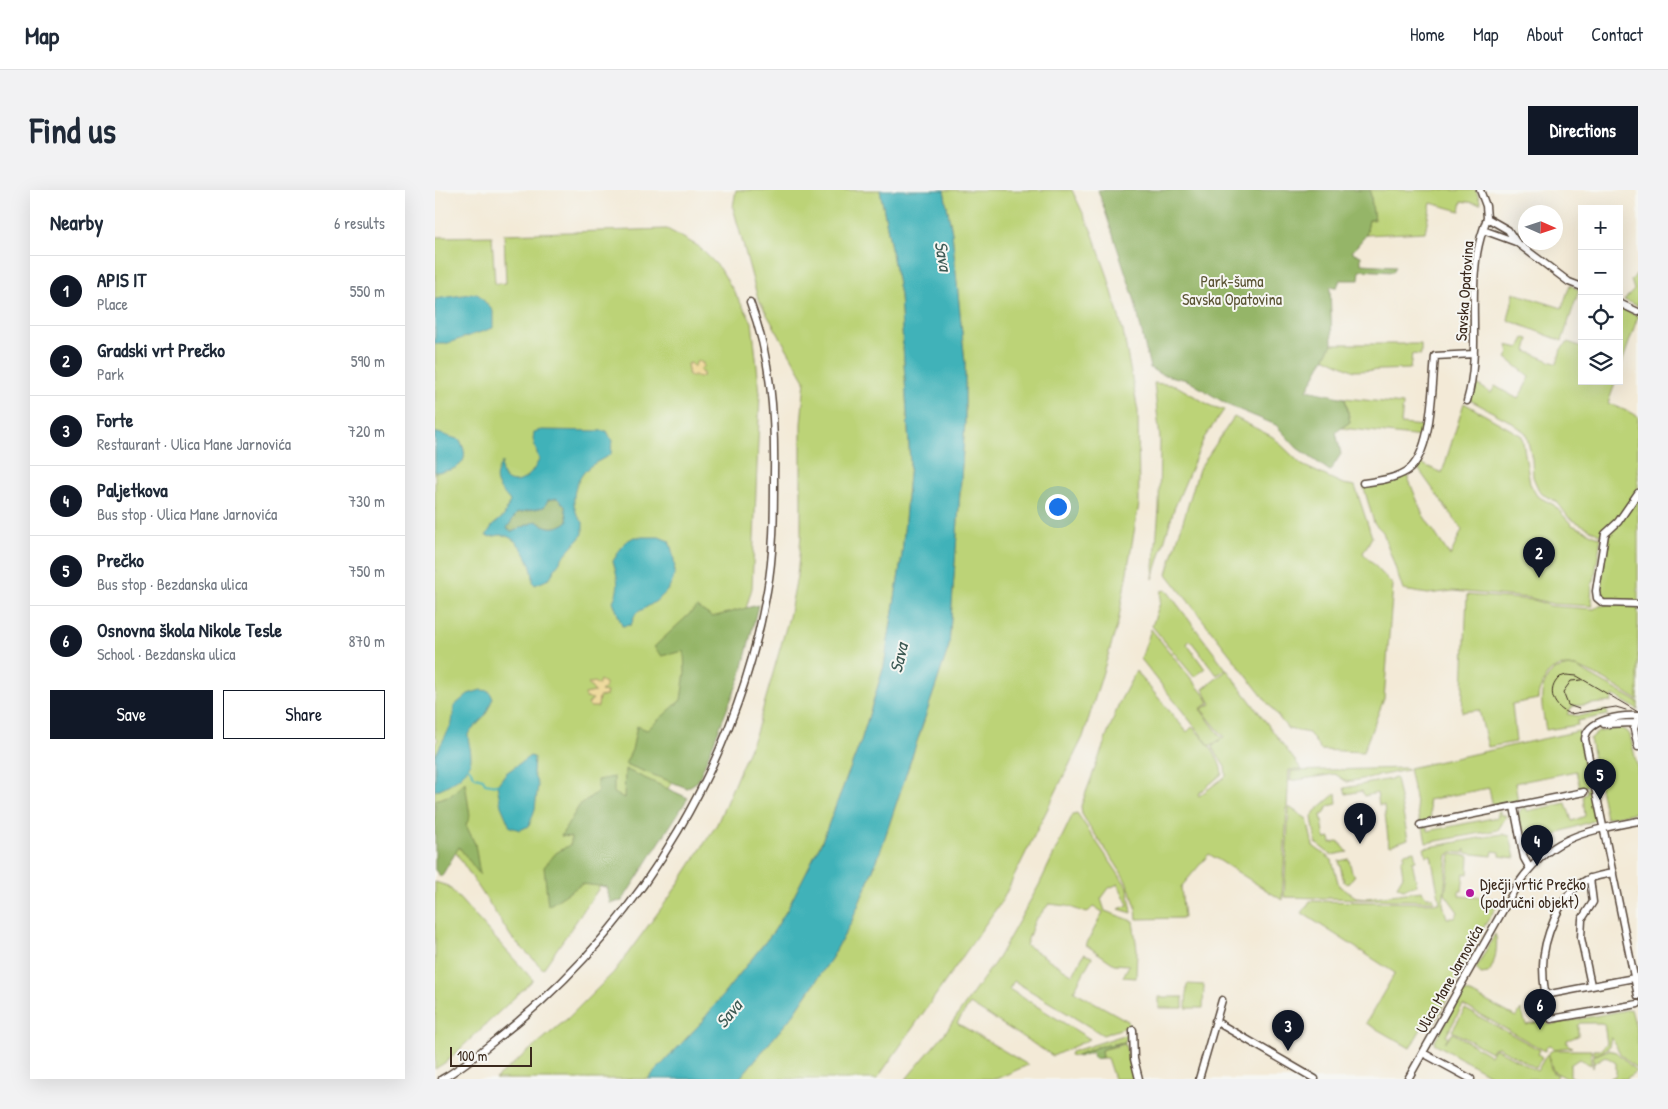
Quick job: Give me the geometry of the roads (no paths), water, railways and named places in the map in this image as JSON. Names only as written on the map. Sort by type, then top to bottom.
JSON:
[{"type":"street","points":[[1480,190],[1486,206],[1487,218]]},
{"type":"street","name":"Savska Opatovina","points":[[1467,401],[1474,368],[1474,290],[1479,246],[1487,218],[1508,230],[1515,242]]},
{"type":"street","name":"Savska Opatovina","points":[[1483,230],[1515,242],[1569,282],[1578,285]]},
{"type":"street","points":[[442,1079],[461,1068],[545,999],[592,951],[628,907],[679,830],[712,765],[745,684],[767,590],[774,496],[775,439],[771,383],[762,332],[750,302]]},
{"type":"street","points":[[1623,305],[1638,312]]},
{"type":"street","name":"Savska Opatovina","points":[[1363,483],[1383,480],[1401,474],[1410,469],[1421,451],[1426,437],[1435,356],[1474,354]]},
{"type":"street","points":[[1638,493],[1619,522],[1605,534],[1595,590],[1600,602],[1638,604]]},
{"type":"street","points":[[1638,747],[1637,719],[1597,724],[1587,730],[1585,739],[1638,996]]},
{"type":"street","points":[[1420,825],[1584,792]]},
{"type":"street","points":[[1514,806],[1524,858],[1529,867]]},
{"type":"street","name":"Ulica Mane Jarnovića","points":[[1408,1079],[1529,867],[1537,859],[1568,839],[1603,828],[1638,821]]},
{"type":"street","points":[[1613,873],[1590,878],[1574,887],[1557,914],[1548,936],[1543,964],[1545,995],[1551,1020],[1638,1004]]},
{"type":"street","points":[[1590,878],[1593,902],[1582,919],[1581,938],[1591,985]]},
{"type":"street","points":[[1545,995],[1634,978]]},
{"type":"street","points":[[1199,1079],[1222,1000]]},
{"type":"street","points":[[1215,1021],[1315,1079]]},
{"type":"street","points":[[1133,1030],[1134,1059],[1139,1079]]},
{"type":"street","points":[[1423,1053],[1471,1079]]},
{"type":"water","name":"Sava","points":[[880,190],[944,190],[952,233],[965,363],[965,422],[949,646],[879,855],[851,923],[831,959],[793,1015],[739,1079],[648,1079],[699,1025],[774,931],[787,910],[822,841],[861,741],[884,666],[902,555],[910,463],[900,295]]},
{"type":"water","points":[[477,293],[493,311],[493,328],[445,344],[435,344],[435,299]]},
{"type":"water","points":[[541,430],[607,431],[612,441],[611,454],[587,469],[578,481],[574,503],[575,510],[583,522],[583,534],[562,558],[549,579],[535,585],[528,560],[520,546],[508,537],[501,535],[486,536],[492,526],[504,516],[510,501],[499,487],[496,479],[502,462],[501,469],[505,478],[509,481],[518,482],[530,474],[539,460],[533,439],[534,432]],"holes":[[[557,498],[565,506],[568,521],[560,526],[548,527],[536,521],[512,532],[507,528],[517,513],[544,507],[548,500]]]},
{"type":"water","points":[[435,432],[460,440],[465,455],[460,465],[456,468],[435,472]]},
{"type":"water","points":[[634,537],[659,537],[669,541],[675,566],[674,576],[666,593],[636,613],[631,625],[622,626],[613,601],[618,586],[613,561],[625,542]]},
{"type":"water","points":[[481,690],[489,691],[493,698],[485,716],[468,734],[471,754],[470,763],[458,778],[435,791],[435,756],[452,723],[454,706],[468,694]]},
{"type":"water","points":[[530,756],[534,757],[533,773],[538,785],[535,809],[529,826],[520,830],[510,827],[501,806],[497,785],[506,773]]},
{"type":"waterway","points":[[468,767],[475,777],[483,779],[485,783],[497,785]]},
{"type":"tram line","points":[[1626,710],[1616,707],[1570,714],[1556,703],[1552,693],[1553,687],[1560,677],[1566,675],[1577,676],[1638,712]]},
{"type":"tram line","points":[[1579,709],[1568,705],[1563,692],[1571,681],[1582,680]]},
{"type":"place","name":"Gradski vrt Prečko","points":[[1539,578]]},
{"type":"place","name":"Prečko","points":[[1600,800]]},
{"type":"place","name":"APIS IT","points":[[1360,844]]},
{"type":"place","name":"Paljetkova","points":[[1537,866]]},
{"type":"place","name":"Dječji vrtić Prečko (područni objekt)","points":[[1470,893]]},
{"type":"place","name":"Osnovna škola Nikole Tesle","points":[[1540,1030]]},
{"type":"place","name":"Forte","points":[[1288,1051]]},
{"type":"park label","name":"Park-šuma Savska Opatovina","points":[[1232,290]]}]
